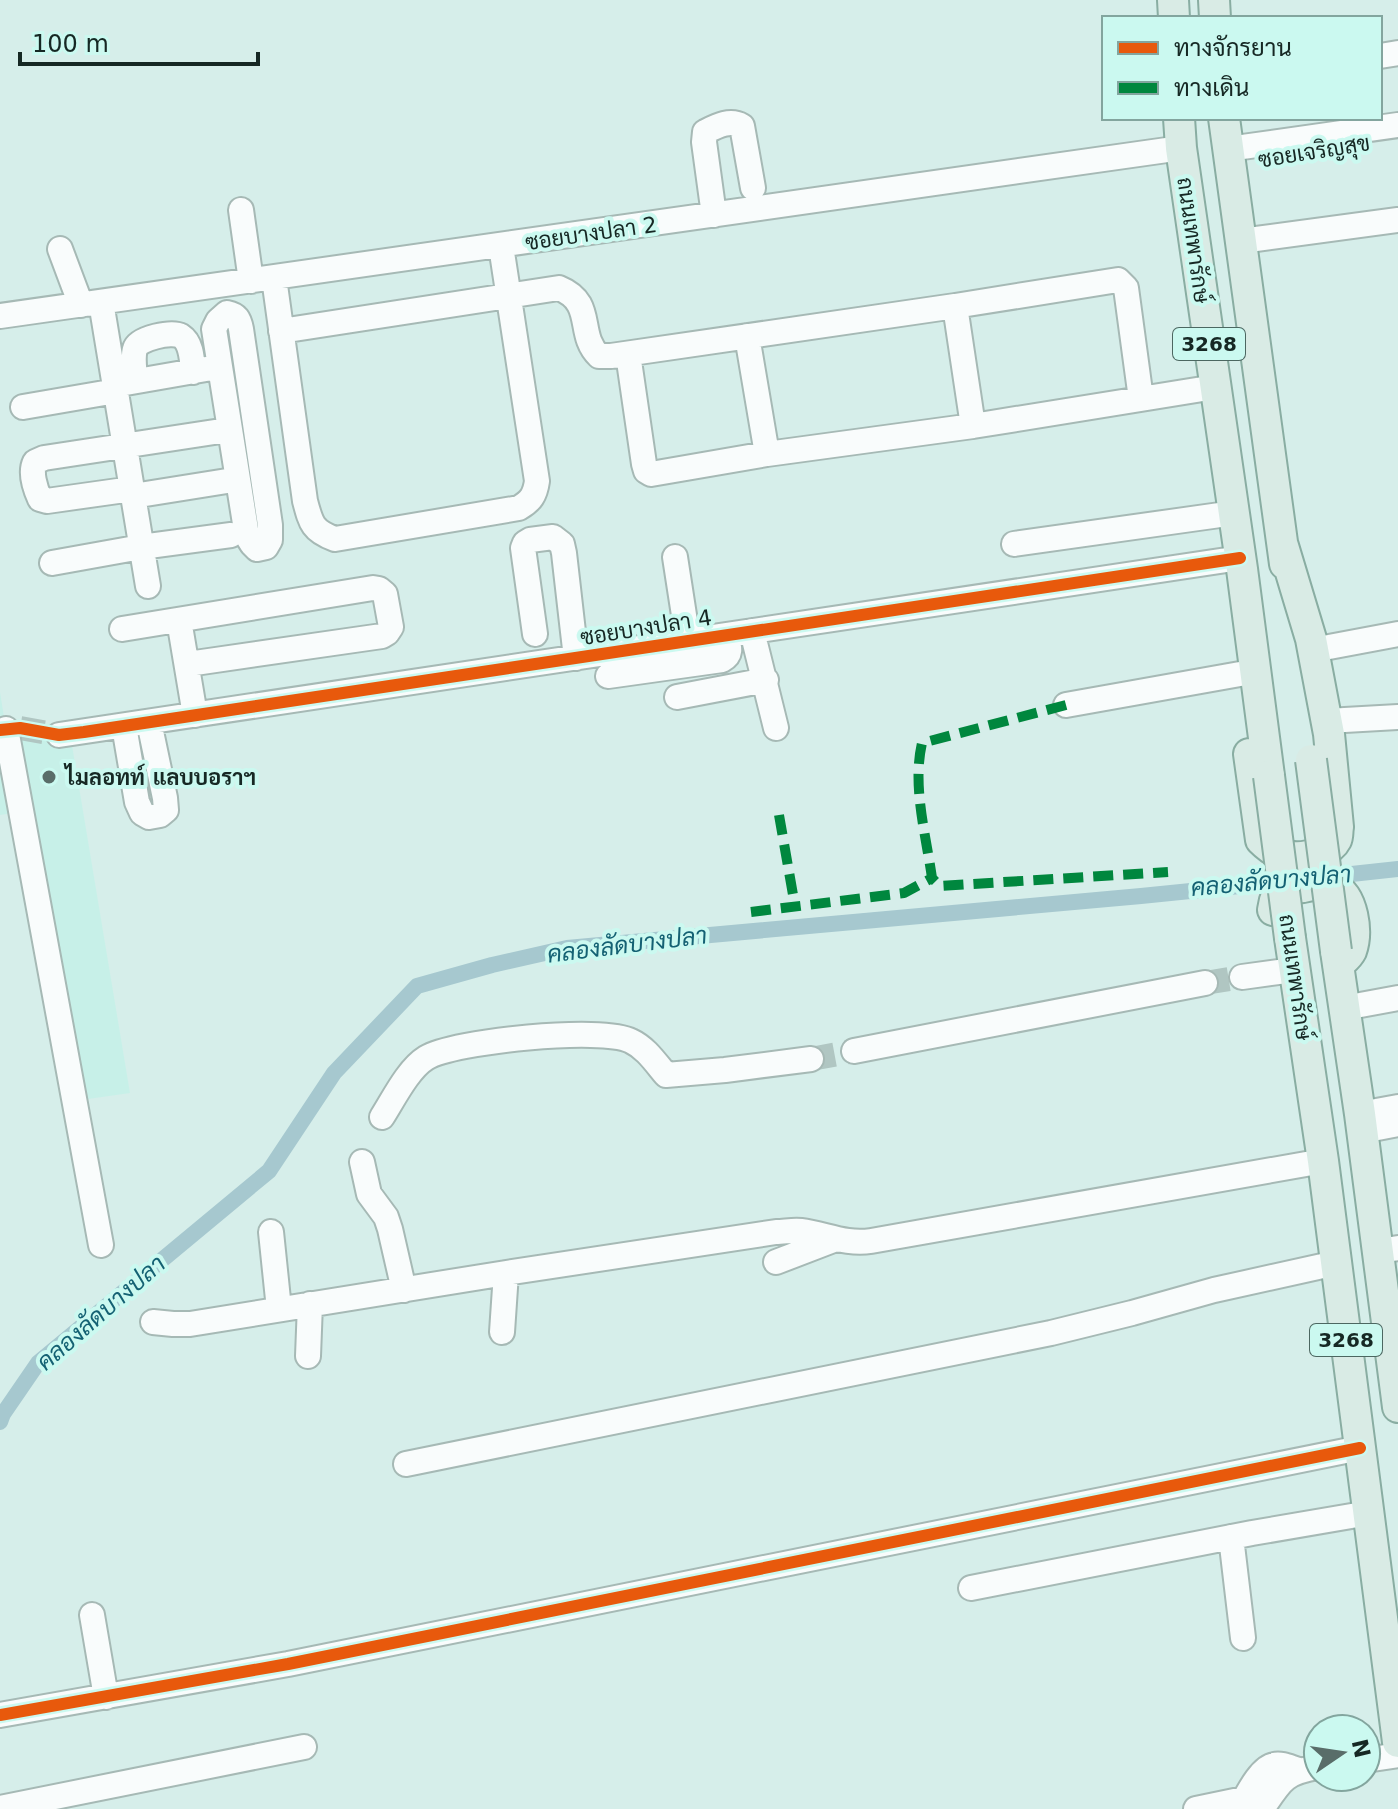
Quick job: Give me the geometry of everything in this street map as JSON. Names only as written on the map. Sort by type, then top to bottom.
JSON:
[{"type":"main road","name":"ถนนเทพารักษ์","points":[[1179,120],[1323,1161],[1398,1742]]},
{"type":"main road","name":"ถนนเทพารักษ์","points":[[1224,120],[1344,1008],[1361,1122],[1388,1250],[1397,1397]]},
{"type":"main road","points":[[1241,563],[1240,690],[1261,840],[1279,855],[1304,858],[1327,849],[1336,841],[1338,827],[1327,721],[1313,650],[1283,546]]},
{"type":"main road","points":[[1292,954],[1280,946],[1273,912],[1275,900],[1286,890],[1328,884],[1341,892],[1350,903],[1353,943],[1349,955],[1337,958]]},
{"type":"street","points":[[714,215],[705,132],[727,123],[735,122],[742,126],[753,188]]},
{"type":"street","points":[[1229,156],[1398,125]]},
{"type":"street","name":"ซอยเจริญสุข","points":[[1229,156],[1398,138]]},
{"type":"street","name":"ซอยบางปลา 2","points":[[0,316],[1181,148]]},
{"type":"street","points":[[241,210],[281,331],[310,520],[319,533],[335,539],[519,508],[530,502],[535,494],[537,481],[501,246]]},
{"type":"street","points":[[1241,241],[1398,220]]},
{"type":"street","points":[[60,249],[91,303],[122,386],[124,446],[148,586]]},
{"type":"street","points":[[281,331],[559,288],[571,293],[581,305],[589,342],[599,356],[1118,280],[1126,288],[1141,399]]},
{"type":"street","points":[[955,306],[973,426]]},
{"type":"street","points":[[234,314],[239,319],[241,329],[270,525],[270,540],[266,547],[257,549],[247,536],[220,367],[214,329],[222,315],[234,314]]},
{"type":"street","points":[[122,386],[138,344],[171,333],[181,336],[188,343],[193,372]]},
{"type":"street","points":[[747,336],[767,454]]},
{"type":"street","points":[[628,354],[646,471],[651,474],[1215,387]]},
{"type":"street","points":[[23,407],[220,367]]},
{"type":"street","points":[[221,431],[44,458],[32,467],[36,490],[40,499],[47,501],[227,481]]},
{"type":"street","points":[[1014,544],[1234,513]]},
{"type":"street","points":[[52,563],[231,535]]},
{"type":"street","points":[[535,634],[523,548],[530,540],[553,537],[562,544],[564,553],[576,658]]},
{"type":"street","points":[[675,557],[688,641]]},
{"type":"street","name":"ซอยบางปลา 4","points":[[59,735],[752,631],[1241,563]]},
{"type":"street","points":[[122,629],[373,588],[385,594],[391,627],[382,636],[188,664]]},
{"type":"street","points":[[179,620],[195,715]]},
{"type":"street","points":[[752,631],[776,728]]},
{"type":"street","points":[[1313,650],[1398,634]]},
{"type":"street","points":[[608,676],[722,660],[730,653],[726,635]]},
{"type":"street","points":[[1066,705],[1240,674]]},
{"type":"street","points":[[677,697],[766,680]]},
{"type":"street","points":[[1327,721],[1398,717]]},
{"type":"street","points":[[124,726],[137,802],[142,813],[149,817],[166,810],[149,722]]},
{"type":"street","points":[[9,729],[62,1041],[101,1245]]},
{"type":"street","points":[[1242,977],[1292,954]]},
{"type":"street","points":[[854,1051],[1205,983]]},
{"type":"street","points":[[1344,1008],[1398,998]]},
{"type":"street","points":[[382,1117],[422,1060],[450,1050],[522,1038],[618,1036],[646,1050],[666,1075],[811,1059]]},
{"type":"street","points":[[1361,1122],[1398,1107]]},
{"type":"street","points":[[1361,1122],[1398,1124]]},
{"type":"street","points":[[153,1322],[190,1324],[776,1232],[799,1231],[857,1243],[883,1240],[1323,1161]]},
{"type":"street","points":[[362,1162],[369,1194],[386,1217],[390,1229],[404,1290]]},
{"type":"street","points":[[271,1232],[279,1309]]},
{"type":"street","points":[[776,1262],[836,1239]]},
{"type":"street","points":[[406,1464],[1051,1333],[1214,1290],[1336,1263]]},
{"type":"street","points":[[502,1332],[506,1273]]},
{"type":"street","points":[[308,1356],[310,1304]]},
{"type":"street","points":[[0,1715],[288,1664],[1360,1448]]},
{"type":"street","points":[[971,1588],[1369,1513]]},
{"type":"street","points":[[1231,1537],[1243,1638]]},
{"type":"street","points":[[92,1615],[106,1697]]},
{"type":"street","points":[[0,1808],[304,1747]]},
{"type":"street","points":[[1196,1809],[1251,1807],[1262,1771],[1278,1764],[1302,1768]]},
{"type":"shaded area","points":[[0,692],[6,730],[68,721],[130,1093],[74,1101],[20,812],[0,815]]},
{"type":"waterway","name":"คลองลัดบางปลา","points":[[1324,877],[1398,869]]},
{"type":"waterway","name":"คลองลัดบางปลา","points":[[0,1422],[38,1363],[269,1171],[334,1073],[417,986],[567,948],[1289,881]]},
{"type":"tunnel","points":[[20,728],[59,735]]},
{"type":"tunnel","points":[[1205,983],[1242,977]]},
{"type":"tunnel","points":[[811,1059],[854,1051]]},
{"type":"marked path","points":[[1066,705],[922,743],[919,793],[932,878],[940,886],[1168,872]]},
{"type":"marked path","points":[[779,815],[795,906]]},
{"type":"marked path","points":[[751,912],[904,893],[932,878]]},
{"type":"cycle path","points":[[0,730],[20,728],[59,735],[84,732],[1240,558]]},
{"type":"cycle path","points":[[0,1715],[288,1664],[1360,1448]]},
{"type":"place","name":"ไมลอทท์ แลบบอราฯ","points":[[49,777]]}]
